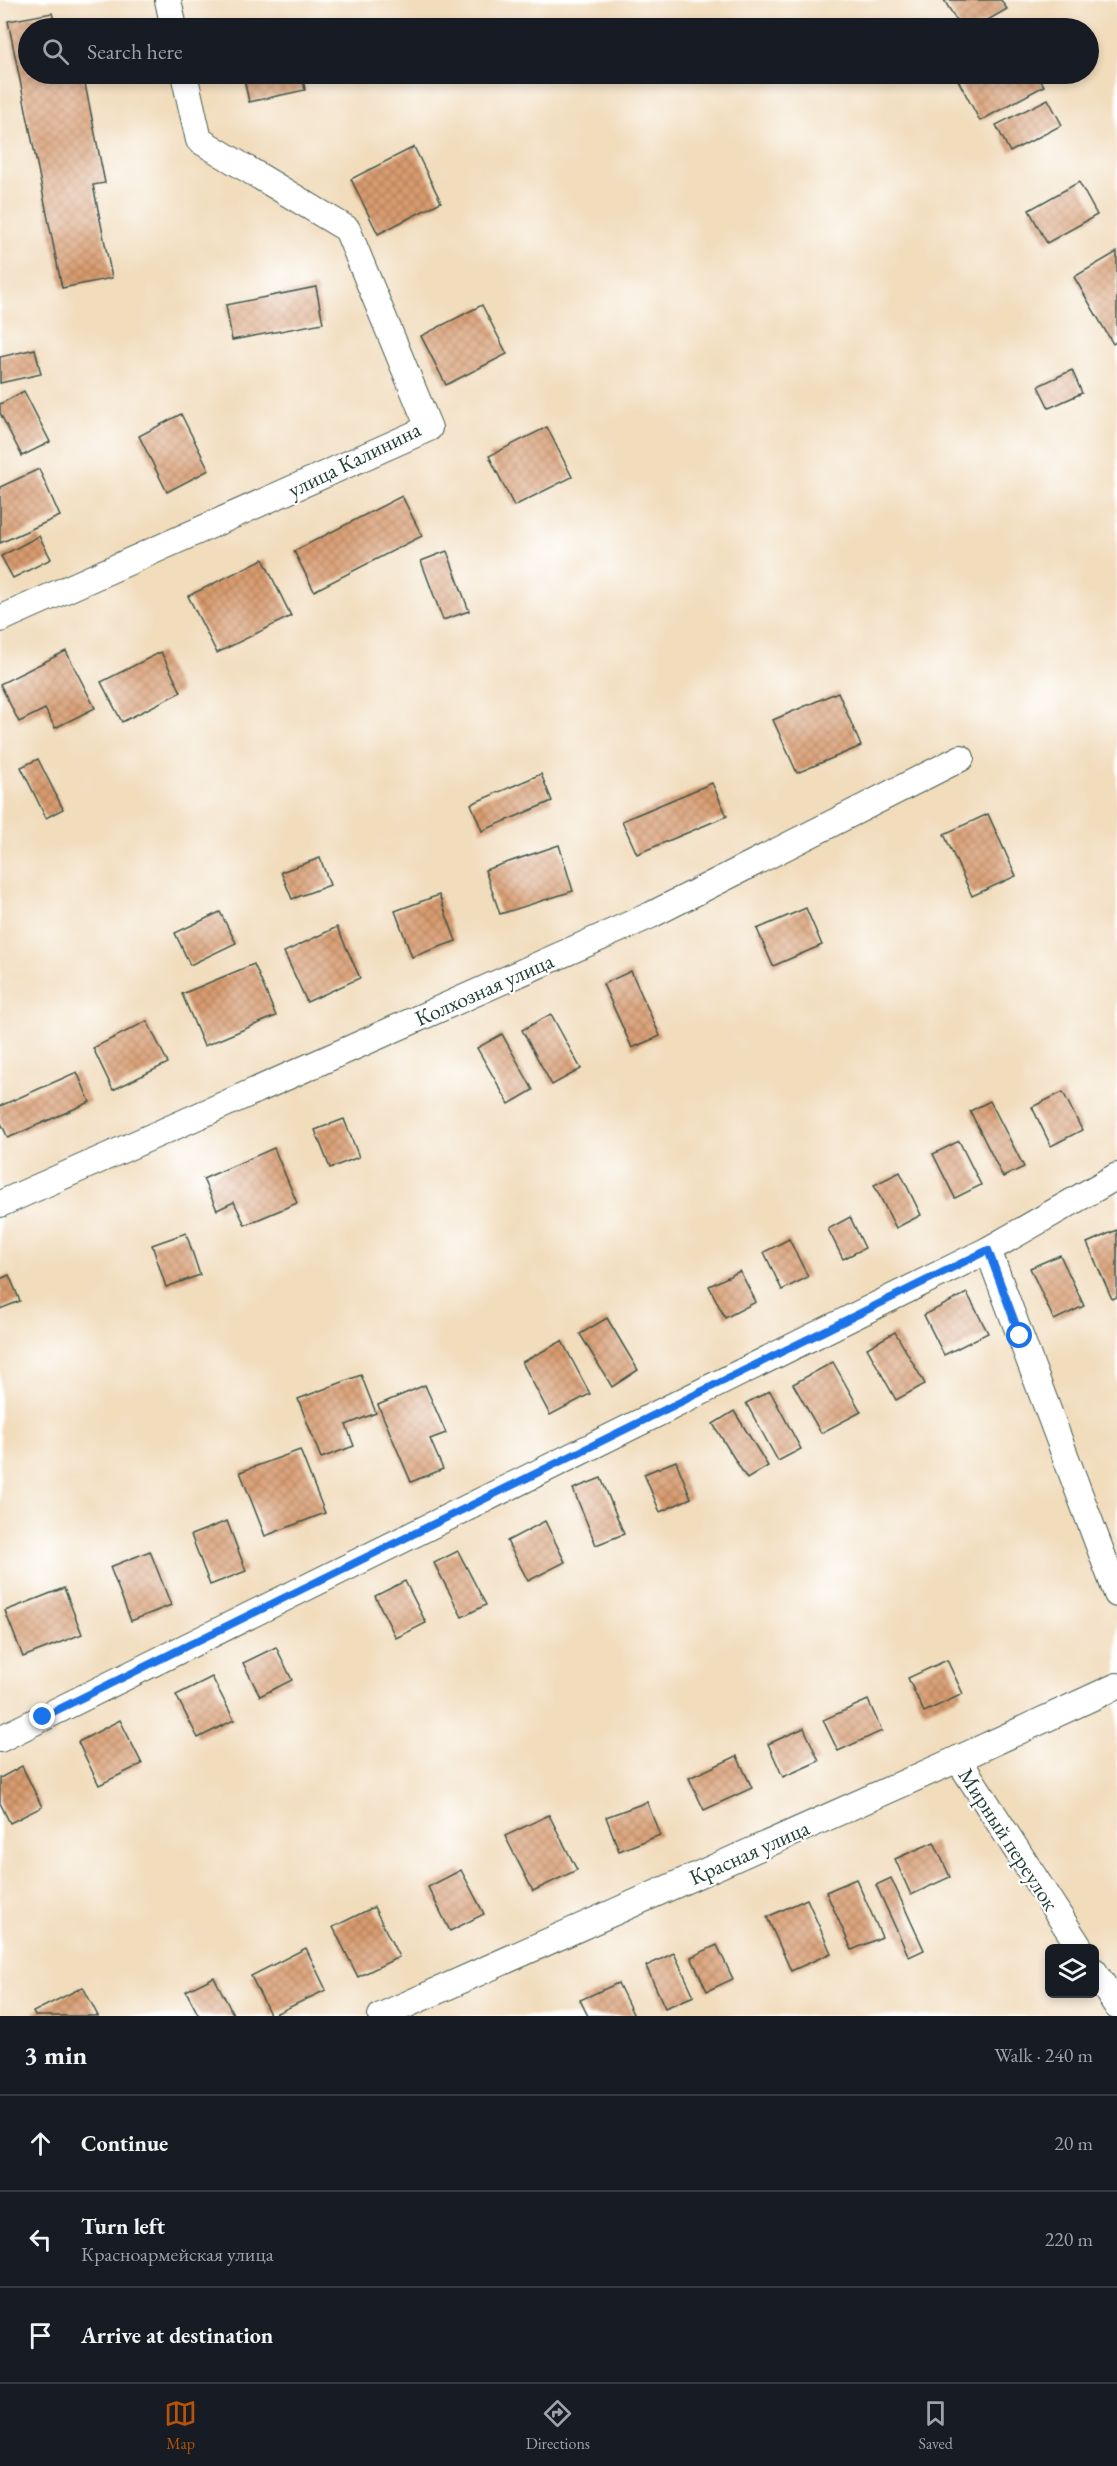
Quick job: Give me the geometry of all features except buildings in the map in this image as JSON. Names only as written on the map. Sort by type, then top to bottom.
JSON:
[{"type":"street","points":[[168,0],[172,18]]},
{"type":"street","name":"улица Калинина","points":[[0,619],[429,428],[347,229],[199,140],[186,84]]},
{"type":"street","name":"Колхозная улица","points":[[0,1204],[651,915],[961,758]]},
{"type":"street","points":[[0,1738],[988,1250],[1117,1176]]},
{"type":"street","points":[[988,1250],[1117,1594]]},
{"type":"street","name":"Красная улица","points":[[381,2016],[1117,1686]]},
{"type":"street","name":"Мирный переулок","points":[[958,1759],[1077,1944]]},
{"type":"street","points":[[1099,1977],[1117,2006]]},
{"type":"route","points":[[43,1717],[988,1250],[1020,1336]]}]
